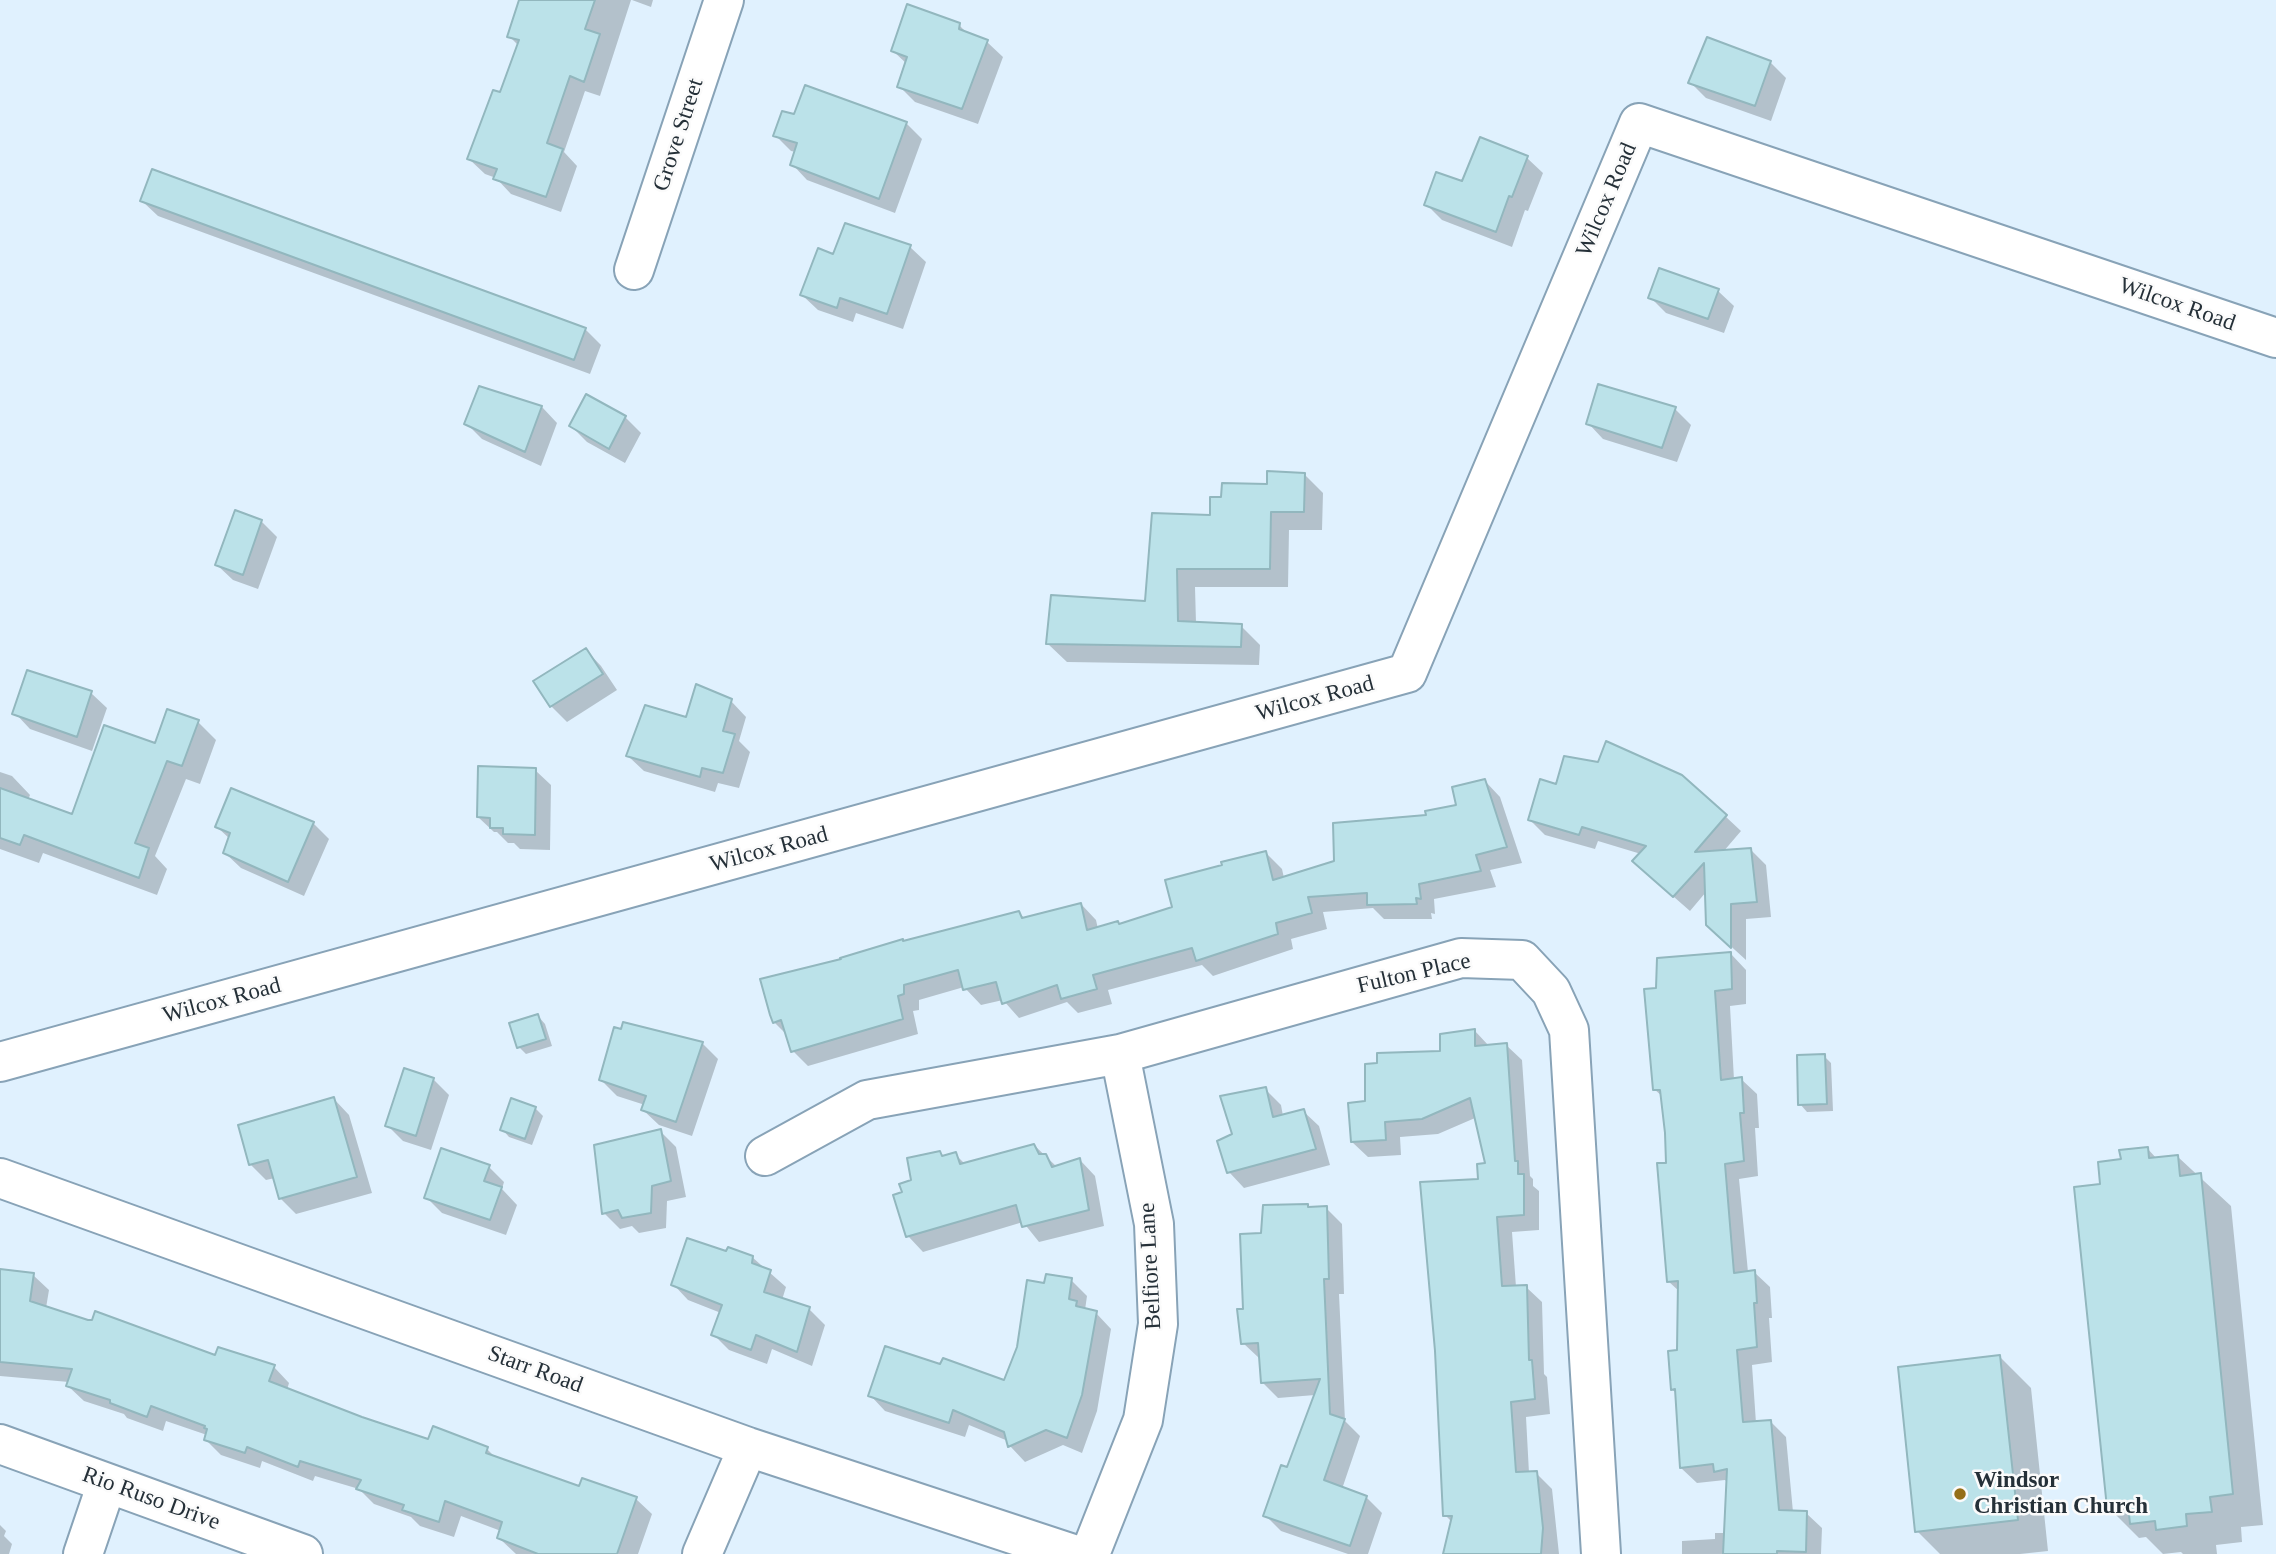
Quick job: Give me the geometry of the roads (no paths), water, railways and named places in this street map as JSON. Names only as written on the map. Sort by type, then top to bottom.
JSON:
[{"type":"street","name":"Grove Street","points":[[634,270],[724,0]]},
{"type":"street","name":"Wilcox Road","points":[[0,1062],[1407,673],[1639,123],[2276,338]]},
{"type":"street","name":"Fulton Place","points":[[765,1156],[867,1100],[1120,1054],[1461,958],[1522,960],[1551,990],[1569,1030],[1601,1554]]},
{"type":"street","name":"Belfiore Lane","points":[[1090,1554],[1143,1420],[1158,1324],[1154,1224],[1120,1054]]},
{"type":"street","name":"Starr Road","points":[[0,1178],[748,1447],[1073,1554]]},
{"type":"street","name":"Rio Ruso Drive","points":[[0,1444],[303,1554]]},
{"type":"street","points":[[702,1554],[748,1447]]},
{"type":"street","points":[[83,1554],[107,1483]]},
{"type":"place","name":"Windsor Christian Church","points":[[1960,1494]]}]
